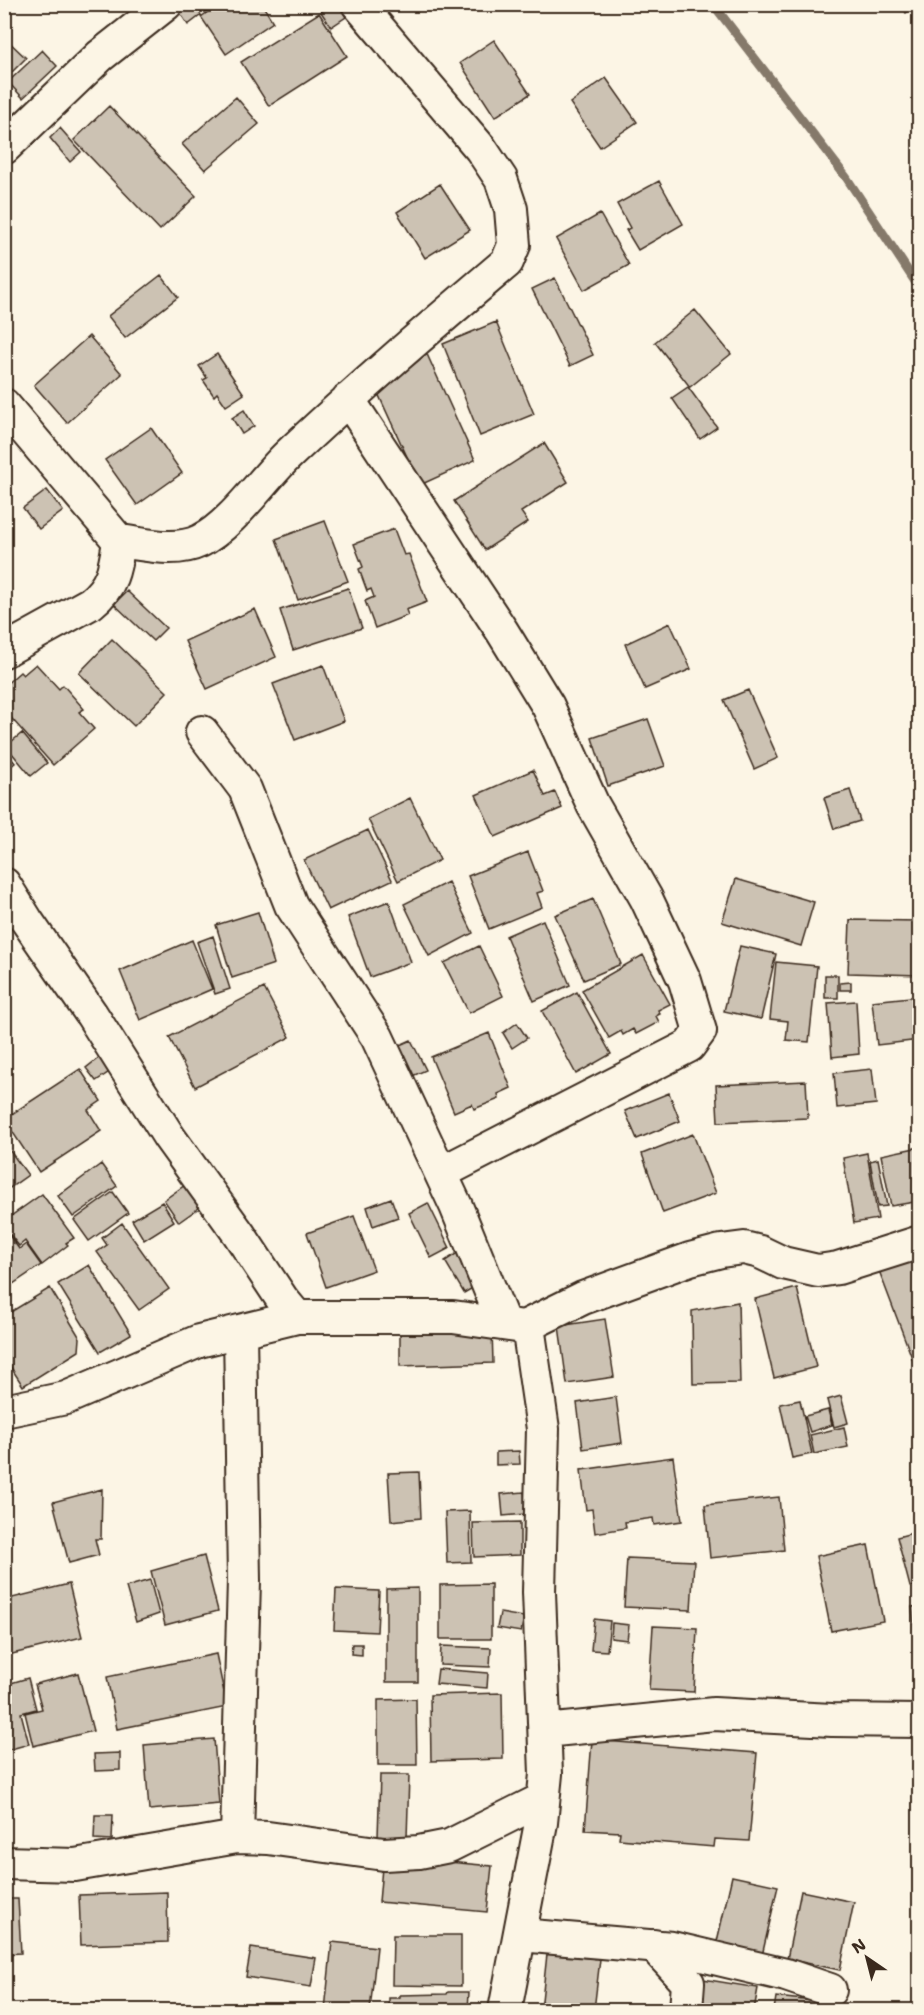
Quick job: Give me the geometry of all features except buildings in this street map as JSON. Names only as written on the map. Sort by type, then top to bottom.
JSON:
[{"type":"street","points":[[4,148],[100,56],[166,4]]},
{"type":"street","points":[[4,405],[119,541],[177,548],[200,541],[223,525],[279,465],[348,399],[507,262],[514,244],[511,209],[501,179],[481,148],[357,4]]},
{"type":"street","points":[[348,399],[502,631],[548,706],[592,805],[646,898],[685,981],[700,1031],[689,1046],[441,1173]]},
{"type":"street","points":[[4,651],[91,603],[102,594],[114,572],[119,541]]},
{"type":"street","points":[[202,732],[245,789],[291,905],[377,1037],[456,1206],[516,1325],[543,1429],[539,1592],[546,1774],[520,1935],[505,2010]]},
{"type":"street","points":[[4,884],[92,1015],[169,1137],[297,1317]]},
{"type":"street","points":[[4,1411],[66,1398],[199,1341],[297,1317],[453,1317],[516,1325],[690,1259],[721,1251],[744,1248],[760,1252],[783,1263],[818,1271],[838,1268],[920,1242]]},
{"type":"street","points":[[237,1837],[244,1580],[240,1331]]},
{"type":"street","points":[[545,1731],[714,1714],[832,1720],[920,1721]]},
{"type":"street","points":[[4,1863],[75,1864],[237,1837],[268,1838],[384,1854],[419,1852],[449,1846],[543,1799]]},
{"type":"street","points":[[520,1935],[672,1948],[786,1975],[830,1990]]},
{"type":"street","points":[[654,1946],[688,1983],[686,2010]]},
{"type":"waterway","points":[[713,4],[846,177],[920,289]]}]
